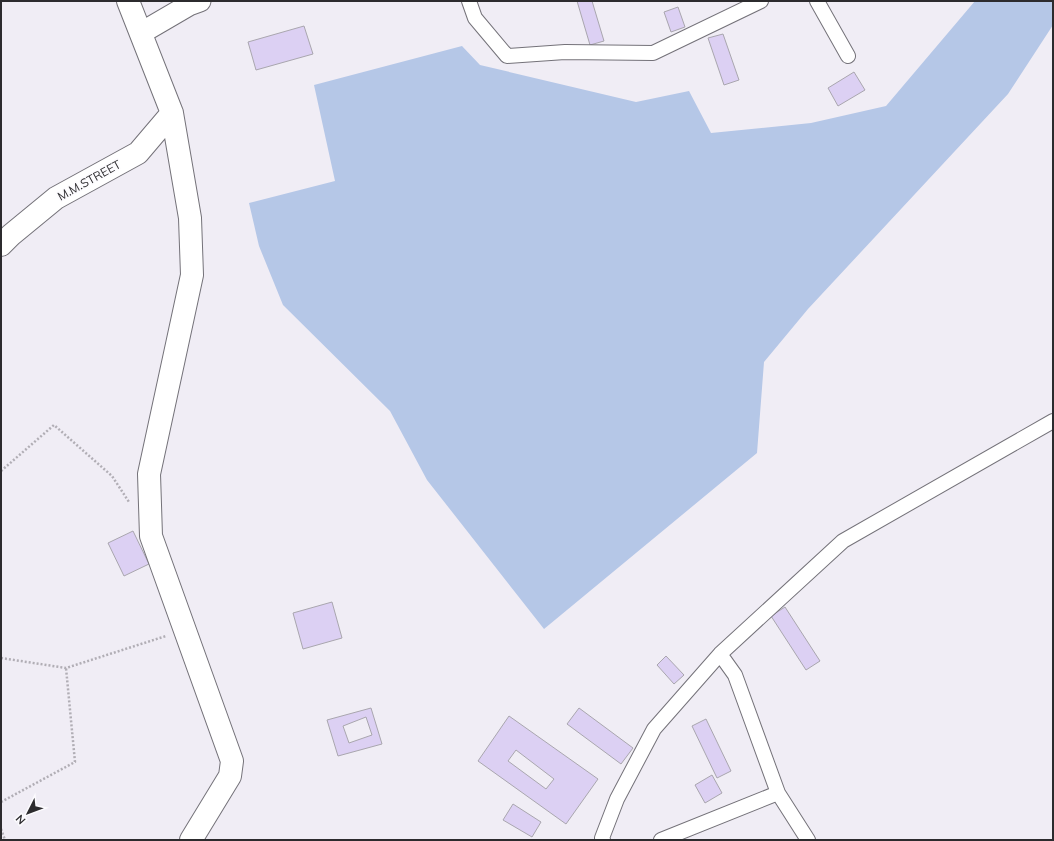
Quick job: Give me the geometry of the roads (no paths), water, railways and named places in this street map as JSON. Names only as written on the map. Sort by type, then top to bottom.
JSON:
[{"type":"main road","points":[[128,1],[172,112],[190,218],[192,275],[149,474],[151,536],[232,761],[230,776],[191,840]]},
{"type":"main road","name":"M.M.STREET","points":[[1,245],[56,198],[138,153],[172,112]]},
{"type":"street","points":[[140,33],[189,5],[200,1]]},
{"type":"street","points":[[469,1],[475,18],[508,56],[565,52],[653,53],[761,1]]},
{"type":"street","points":[[817,1],[848,56]]},
{"type":"street","points":[[603,840],[602,838],[617,799],[654,729],[720,654],[843,541],[1053,421]]},
{"type":"street","points":[[720,654],[735,675],[778,793],[808,840]]},
{"type":"street","points":[[661,840],[778,793]]},
{"type":"water","points":[[975,1],[1053,1],[1053,25],[1008,94],[808,309],[764,362],[757,453],[544,629],[427,480],[390,411],[283,305],[259,246],[249,203],[335,181],[314,85],[462,46],[480,65],[636,102],[689,91],[711,133],[811,123],[886,106]]}]
